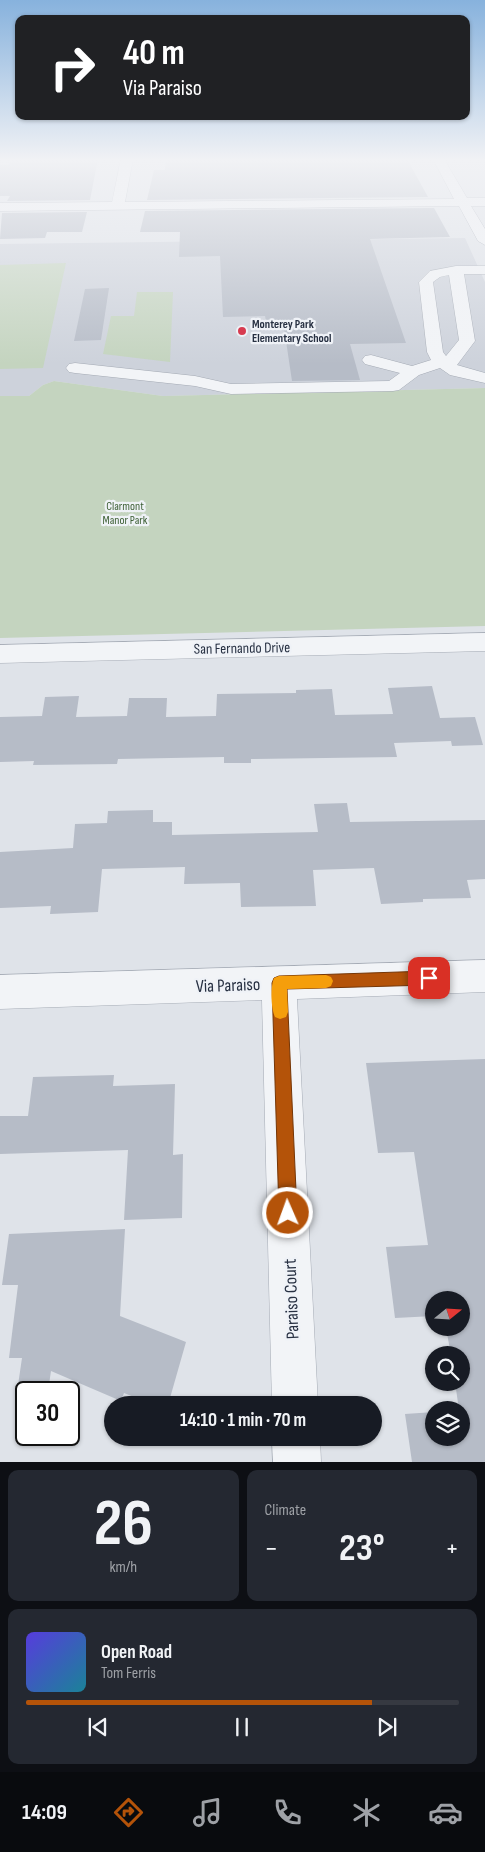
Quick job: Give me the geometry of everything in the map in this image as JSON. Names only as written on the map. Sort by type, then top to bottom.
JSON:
[{"type":"street","points":[[477,227],[485,241]]},
{"type":"street","points":[[485,270],[456,270],[437,273],[426,282],[435,352],[444,364],[464,374],[485,378]]},
{"type":"street","points":[[75,368],[195,381],[231,389],[393,386],[413,371],[444,364],[467,341],[468,337],[456,270]]},
{"type":"street","points":[[371,360],[413,371]]},
{"type":"street","name":"San Fernando Drive","points":[[0,654],[485,642]]},
{"type":"street","name":"Via Paraiso","points":[[0,992],[485,976]]},
{"type":"street","name":"Paraiso Court","points":[[279,983],[295,1396]]},
{"type":"street","points":[[296,1446],[297,1462]]},
{"type":"shaded area","name":"Monterey Park Elementary School","points":[[465,238],[485,282],[485,388],[163,396],[54,381],[43,385],[29,396],[0,396],[0,244]]},
{"type":"green space","points":[[66,263],[43,368],[0,369],[0,265]]},
{"type":"green space","points":[[137,292],[173,292],[170,362],[103,354],[111,316],[134,316]]},
{"type":"green space","name":"Clarmont Manor Park","points":[[54,381],[163,396],[485,388],[485,626],[0,638],[0,396],[29,396],[43,385]]},
{"type":"building","points":[[1,227],[83,227],[82,232],[47,232],[45,238],[0,239]]},
{"type":"building","points":[[141,227],[445,227],[450,237],[370,239],[406,343],[350,344],[360,380],[292,381],[283,321],[266,321],[265,316],[223,317],[220,256],[179,257],[180,232],[140,232]]},
{"type":"building","points":[[109,288],[101,340],[74,341],[85,289]]},
{"type":"building","points":[[432,686],[440,718],[475,717],[483,745],[452,746],[451,741],[394,743],[397,757],[251,759],[251,763],[224,763],[224,757],[118,759],[117,764],[33,765],[34,761],[0,762],[0,717],[42,716],[45,697],[79,696],[76,717],[127,716],[129,698],[167,698],[166,717],[216,716],[217,694],[296,693],[296,690],[332,689],[335,715],[393,714],[388,688]]},
{"type":"building","points":[[347,803],[350,822],[485,820],[485,879],[467,880],[471,898],[423,899],[423,902],[381,904],[374,868],[313,870],[316,906],[241,907],[240,883],[184,884],[185,867],[102,869],[98,912],[50,914],[51,906],[0,908],[0,852],[73,848],[75,824],[107,823],[108,811],[153,810],[153,822],[172,822],[172,835],[318,832],[314,804]]},
{"type":"building","points":[[485,1059],[485,1462],[412,1462],[405,1414],[425,1413],[425,1446],[470,1446],[470,1401],[458,1401],[456,1391],[470,1391],[470,1346],[449,1346],[447,1336],[470,1336],[470,1291],[425,1291],[425,1316],[395,1318],[386,1247],[428,1245],[414,1152],[378,1153],[366,1063]]},
{"type":"building","points":[[114,1075],[113,1086],[175,1084],[173,1155],[183,1154],[182,1218],[124,1220],[128,1150],[0,1154],[0,1116],[28,1116],[33,1077]]},
{"type":"building","points":[[125,1229],[120,1316],[186,1342],[171,1396],[132,1396],[124,1393],[123,1396],[109,1396],[80,1383],[80,1381],[74,1381],[51,1371],[50,1381],[19,1381],[22,1358],[9,1358],[18,1285],[2,1285],[9,1234]]},
{"type":"slow traffic","points":[[280,1012],[279,983],[326,981]]},
{"type":"place","name":"Monterey Park Elementary School","points":[[242,331]]},
{"type":"route","points":[[288,1213],[279,983],[429,978]]}]
